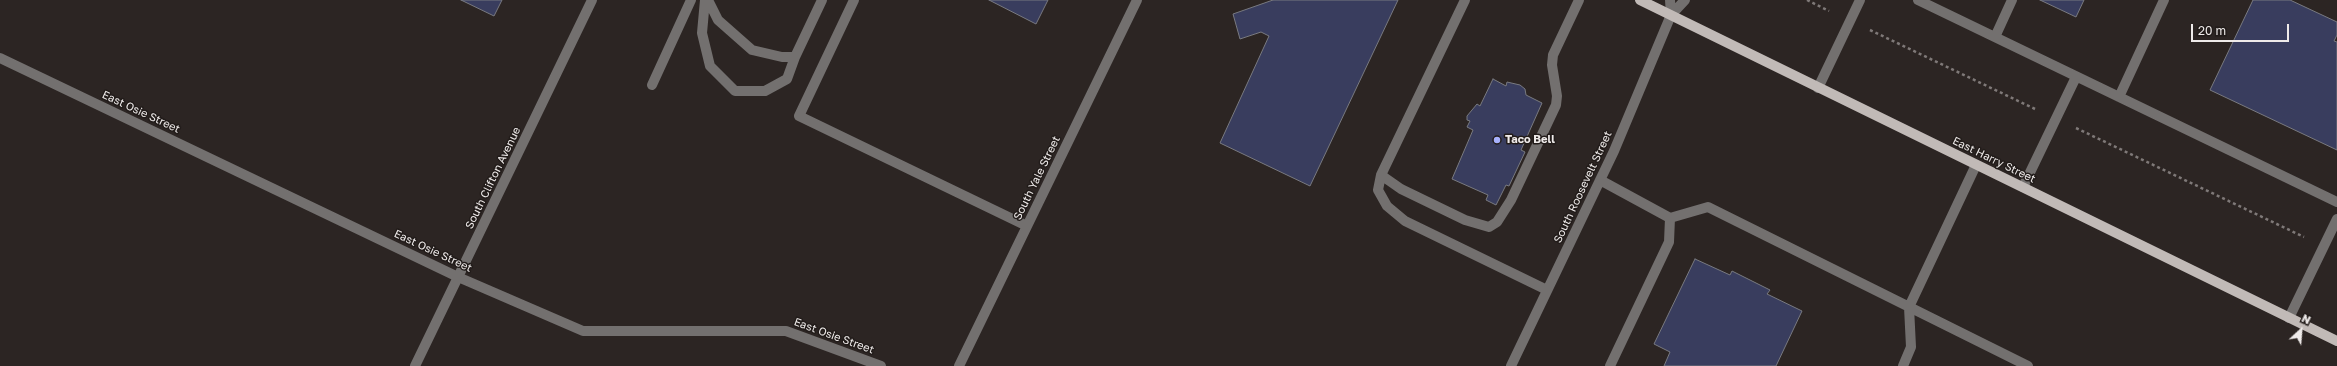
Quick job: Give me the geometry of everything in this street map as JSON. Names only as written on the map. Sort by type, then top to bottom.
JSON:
[{"type":"main road","name":"East Harry Street","points":[[1640,0],[2337,342]]},
{"type":"street","name":"South Clifton Avenue","points":[[415,366],[592,0]]},
{"type":"street","points":[[652,85],[691,0]]},
{"type":"street","points":[[705,0],[702,33],[710,66],[735,91],[765,91],[787,79],[795,57],[822,0]]},
{"type":"street","points":[[708,0],[718,20],[752,50],[782,57],[795,57]]},
{"type":"street","points":[[854,0],[799,116],[1027,226]]},
{"type":"street","name":"South Yale Street","points":[[959,366],[1137,0]]},
{"type":"street","points":[[1465,0],[1381,176],[1378,190],[1387,206],[1405,221],[1547,290]]},
{"type":"street","points":[[1381,176],[1401,189],[1465,220],[1489,227],[1497,222],[1511,200],[1556,105],[1557,96],[1552,65],[1553,55],[1579,0]]},
{"type":"street","points":[[1670,0],[1671,15]]},
{"type":"street","points":[[1671,15],[1685,0]]},
{"type":"street","points":[[1818,88],[1860,0]]},
{"type":"street","points":[[1918,0],[2337,202]]},
{"type":"street","points":[[1995,37],[2012,0]]},
{"type":"street","points":[[2119,97],[2164,0]]},
{"type":"street","name":"South Roosevelt Street","points":[[1511,366],[1600,180],[1671,15]]},
{"type":"street","name":"East Osie Street","points":[[0,58],[458,276],[583,331],[786,331],[881,366]]},
{"type":"street","points":[[2023,187],[2076,77]]},
{"type":"street","points":[[1903,366],[1911,348],[1909,307],[1976,165]]},
{"type":"street","points":[[1600,180],[1670,218],[1708,207],[2028,366]]},
{"type":"street","points":[[1610,366],[1669,242],[1670,218]]},
{"type":"street","points":[[2288,318],[2337,219]]},
{"type":"building","points":[[461,0],[502,0],[494,16]]},
{"type":"building","points":[[989,0],[1048,0],[1036,24]]},
{"type":"building","points":[[1273,0],[1398,0],[1310,186],[1220,143],[1269,36],[1261,32],[1240,39],[1233,14]]},
{"type":"building","points":[[2040,0],[2084,0],[2076,17]]},
{"type":"building","points":[[2253,0],[2290,0],[2337,22],[2337,35],[2334,41],[2337,42],[2337,150],[2210,90]]},
{"type":"building","name":"Taco Bell","points":[[1493,79],[1506,86],[1507,82],[1520,85],[1525,89],[1526,95],[1542,103],[1521,150],[1525,152],[1509,186],[1506,185],[1496,205],[1486,200],[1488,195],[1452,179],[1473,130],[1467,127],[1470,121],[1467,120],[1467,116],[1477,104],[1480,106]]},
{"type":"building","points":[[1695,259],[1730,275],[1732,271],[1770,290],[1767,294],[1802,311],[1776,366],[1664,366],[1670,352],[1654,344]]},
{"type":"place","name":"Taco Bell","points":[[1497,140]]}]
